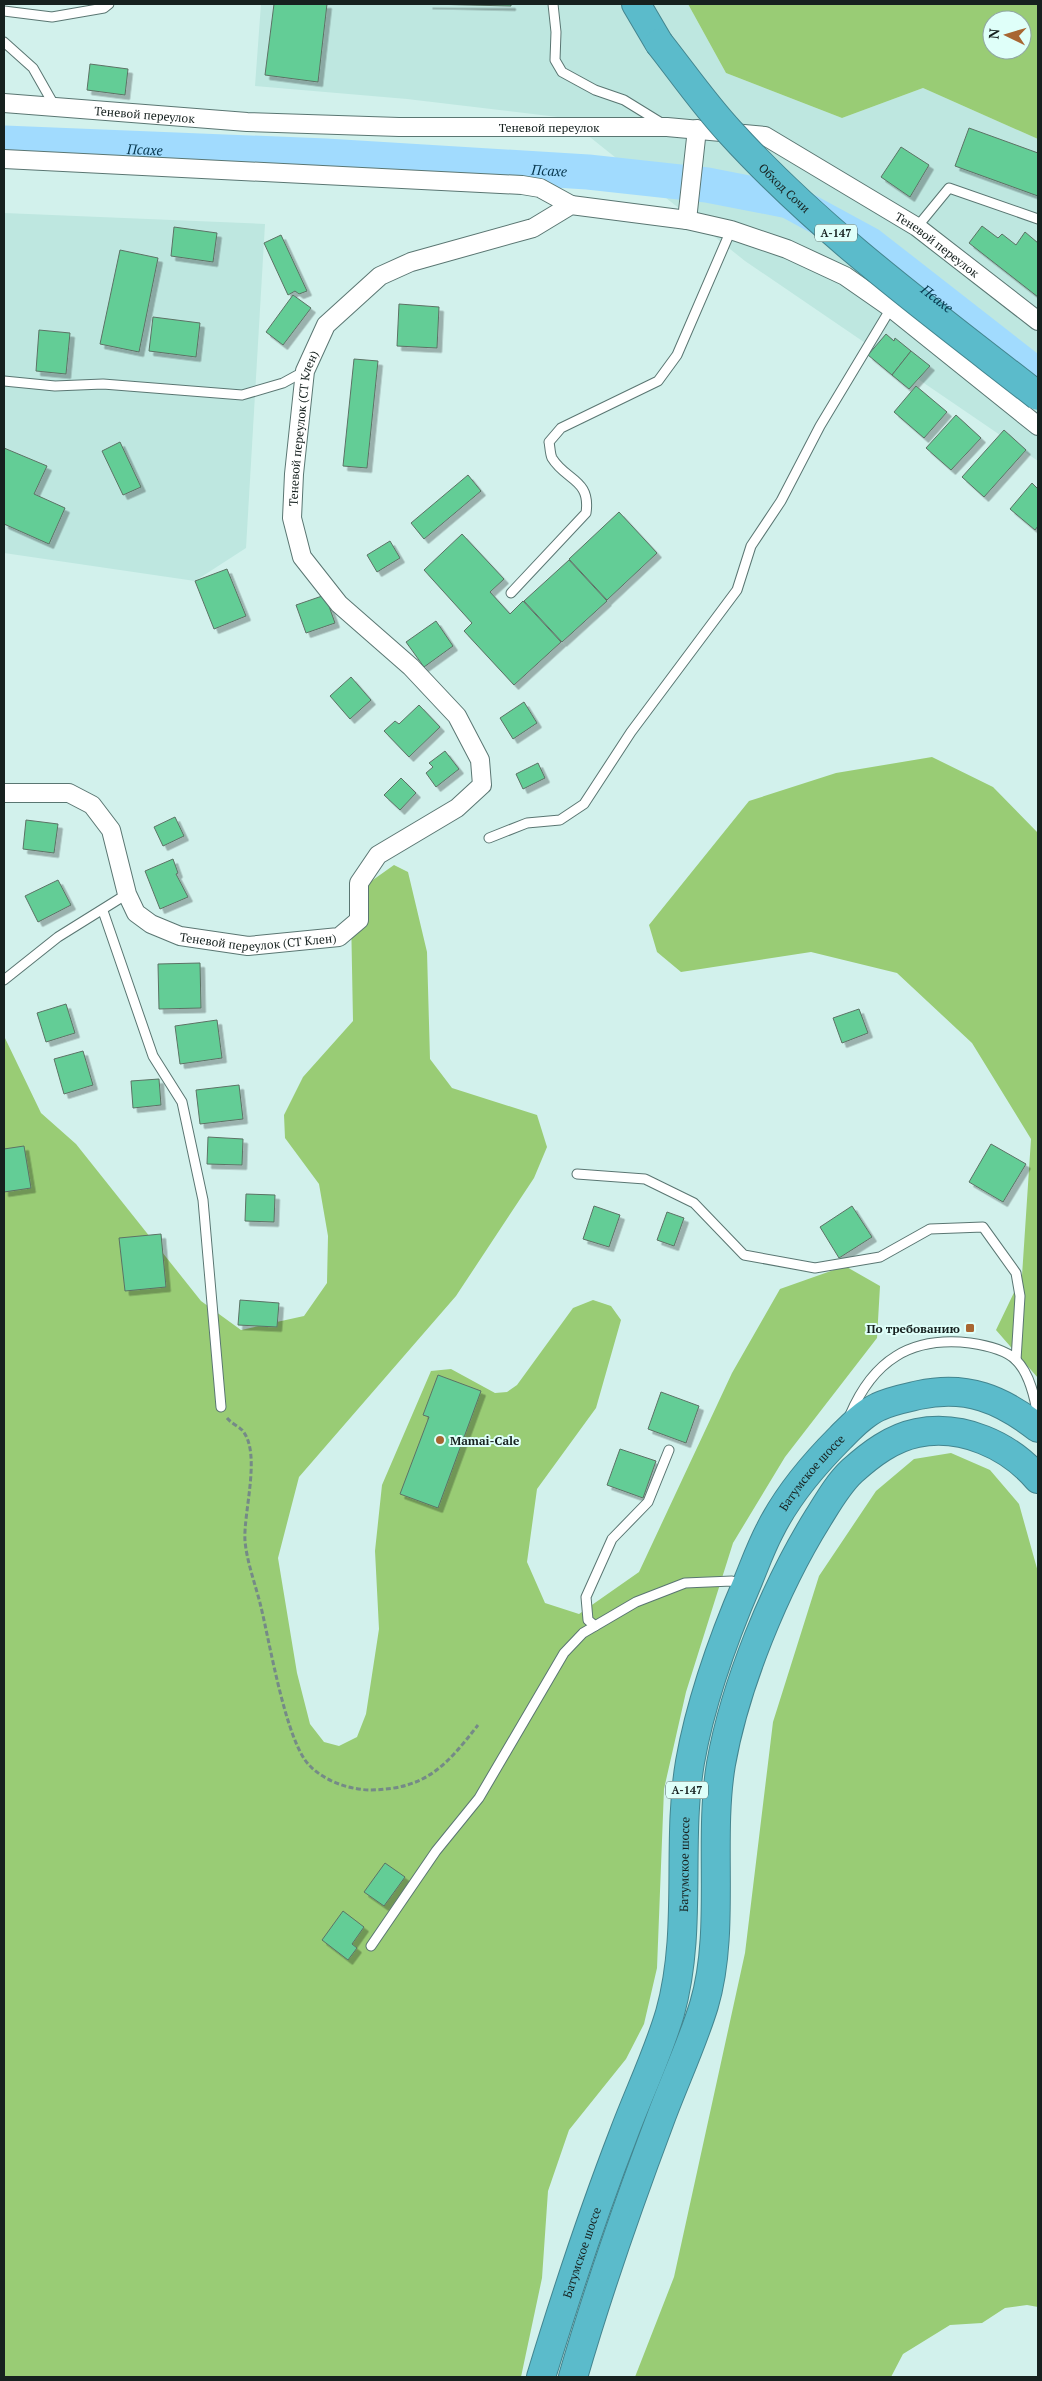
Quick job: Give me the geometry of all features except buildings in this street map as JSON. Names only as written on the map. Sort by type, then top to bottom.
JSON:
[{"type":"highway","name":"Обход Сочи","points":[[636,4],[659,43],[730,131],[809,210],[903,290],[1038,396]]},
{"type":"highway","name":"Батумское шоссе","points":[[541,2377],[587,2233],[670,2013],[680,1966],[684,1910],[683,1855],[690,1764],[698,1724],[714,1668],[770,1530],[802,1481],[855,1423],[878,1406],[940,1390],[978,1395],[1012,1407],[1038,1428]]},
{"type":"highway","name":"А-147","points":[[573,2377],[591,2315],[627,2212],[705,2002],[713,1950],[716,1814],[721,1764],[738,1698],[769,1612],[797,1551],[833,1494],[851,1472],[886,1444],[909,1434],[925,1431],[958,1432],[989,1441],[1016,1456],[1038,1479]]},
{"type":"street","name":"Теневой переулок","points":[[4,103],[54,105],[247,122],[399,127],[667,127],[765,136],[917,227],[1038,321]]},
{"type":"street","points":[[687,220],[698,129]]},
{"type":"street","points":[[4,159],[522,185],[540,188],[571,205],[687,220],[731,230],[787,249],[845,276],[891,308],[1038,426]]},
{"type":"street","name":"Теневой переулок (СТ Клен)","points":[[4,793],[69,793],[92,805],[111,830],[127,894],[136,913],[151,924],[180,936],[248,946],[340,938],[359,920],[359,883],[378,855],[457,808],[482,786],[480,760],[457,716],[412,667],[339,604],[302,556],[292,518],[294,474],[305,371],[326,325],[380,276],[411,262],[533,228],[571,205]]},
{"type":"lane","points":[[4,11],[52,18],[104,8],[110,4]]},
{"type":"lane","points":[[553,4],[556,32],[555,60],[562,72],[595,90],[624,100],[667,127]]},
{"type":"lane","points":[[4,42],[33,68],[54,105]]},
{"type":"lane","points":[[917,227],[949,188],[1038,219]]},
{"type":"lane","points":[[511,593],[586,513],[587,502],[583,488],[551,457],[549,442],[561,428],[658,381],[677,355],[731,230]]},
{"type":"lane","points":[[489,838],[527,823],[560,820],[584,804],[631,732],[737,590],[751,546],[781,501],[820,426],[891,308]]},
{"type":"lane","points":[[4,381],[55,386],[103,384],[242,396],[283,383],[305,371]]},
{"type":"lane","points":[[4,980],[58,937],[103,911],[127,894]]},
{"type":"lane","points":[[103,911],[153,1056],[182,1102],[203,1200],[222,1407]]},
{"type":"lane","points":[[577,1174],[645,1179],[694,1203],[744,1255],[815,1268],[880,1257],[930,1228],[983,1227],[1016,1273],[1020,1296],[1016,1360]]},
{"type":"lane","points":[[840,1438],[855,1404],[873,1376],[893,1356],[917,1346],[956,1342],[996,1350],[1016,1360],[1028,1379],[1038,1417]]},
{"type":"lane","points":[[595,1626],[588,1620],[586,1597],[612,1539],[648,1502],[669,1450]]},
{"type":"lane","points":[[372,1946],[436,1850],[480,1798],[564,1653],[583,1633],[636,1602],[685,1583],[732,1581],[746,1586]]},
{"type":"path","points":[[222,1407],[228,1420],[242,1431],[248,1442],[251,1460],[245,1542],[292,1735],[309,1766],[332,1781],[360,1790],[393,1790],[435,1774],[456,1753],[478,1725]]},
{"type":"shaded area","points":[[261,4],[688,4],[726,73],[842,118],[923,88],[1038,139],[1038,461],[745,261],[566,118],[407,99],[255,86]]},
{"type":"shaded area","points":[[4,213],[265,224],[246,548],[195,581],[4,553]]},
{"type":"green space","points":[[688,4],[1038,4],[1038,139],[923,88],[842,118],[726,73]]},
{"type":"green space","points":[[932,757],[993,787],[1038,833],[1038,1378],[996,1330],[1022,1276],[1031,1139],[972,1043],[897,973],[811,952],[681,972],[657,952],[649,925],[749,801],[836,773]]},
{"type":"green space","points":[[394,865],[408,872],[427,952],[430,1059],[452,1088],[537,1115],[547,1147],[534,1178],[456,1296],[299,1477],[278,1558],[297,1673],[310,1724],[324,1742],[339,1746],[357,1737],[366,1714],[379,1629],[375,1551],[382,1485],[431,1371],[451,1369],[495,1393],[507,1392],[517,1385],[573,1308],[593,1300],[611,1306],[621,1320],[596,1408],[537,1489],[527,1562],[545,1603],[579,1614],[639,1572],[732,1373],[780,1289],[845,1266],[880,1286],[877,1338],[785,1457],[733,1543],[686,1692],[664,1789],[657,1968],[644,2024],[626,2059],[569,2130],[548,2191],[542,2278],[521,2377],[4,2377],[4,1036],[41,1113],[76,1144],[201,1301],[241,1330],[304,1316],[327,1283],[328,1236],[319,1184],[285,1138],[284,1115],[303,1077],[353,1021],[351,914],[370,882]]},
{"type":"green space","points":[[951,1453],[990,1470],[1019,1504],[1038,1572],[1038,2307],[1027,2305],[1005,2308],[982,2323],[950,2325],[903,2354],[891,2377],[635,2377],[674,2277],[745,1953],[773,1722],[819,1576],[876,1491],[914,1459]]},
{"type":"waterway","name":"Псахе","points":[[4,143],[326,156],[588,172],[707,185],[789,201],[870,245],[1038,376]]},
{"type":"place","name":"По требованию","points":[[970,1328]]},
{"type":"place","name":"Mamai-Cale","points":[[440,1440]]}]
